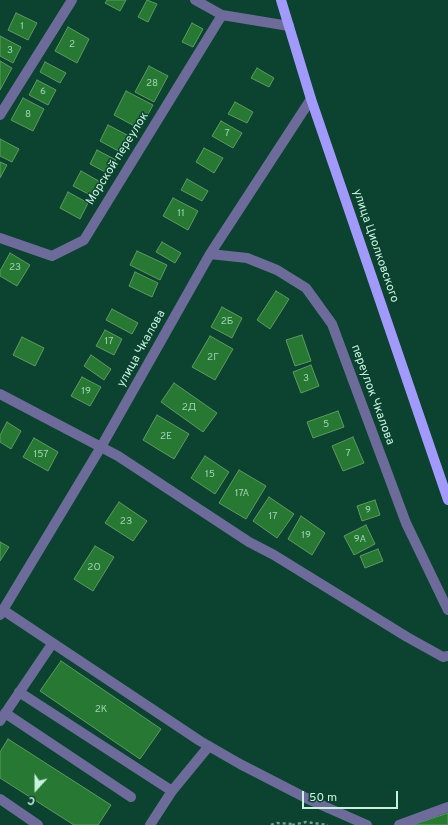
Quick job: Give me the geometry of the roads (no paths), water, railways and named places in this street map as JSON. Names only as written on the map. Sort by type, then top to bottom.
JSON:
[{"type":"main road","name":"улица Циолковского","points":[[281,0],[311,99],[448,500]]},
{"type":"street","points":[[0,115],[72,0]]},
{"type":"street","points":[[195,0],[222,15],[289,26]]},
{"type":"street","name":"Морской переулок","points":[[0,238],[52,256],[84,240],[222,15]]},
{"type":"street","name":"улица Чкалова","points":[[2,612],[101,447],[210,254],[311,99]]},
{"type":"street","name":"переулок Чкалова","points":[[210,254],[247,258],[277,270],[306,288],[332,324],[406,523],[448,610]]},
{"type":"street","points":[[0,394],[118,456],[236,534],[274,555],[407,637],[444,657],[448,656]]},
{"type":"street","points":[[2,612],[209,746],[310,800],[367,825]]},
{"type":"street","points":[[52,644],[3,717],[131,797]]},
{"type":"street","points":[[19,692],[172,791]]},
{"type":"street","points":[[150,825],[172,791],[209,746]]},
{"type":"street","points":[[0,800],[38,825]]},
{"type":"street","points":[[400,825],[448,807]]}]
